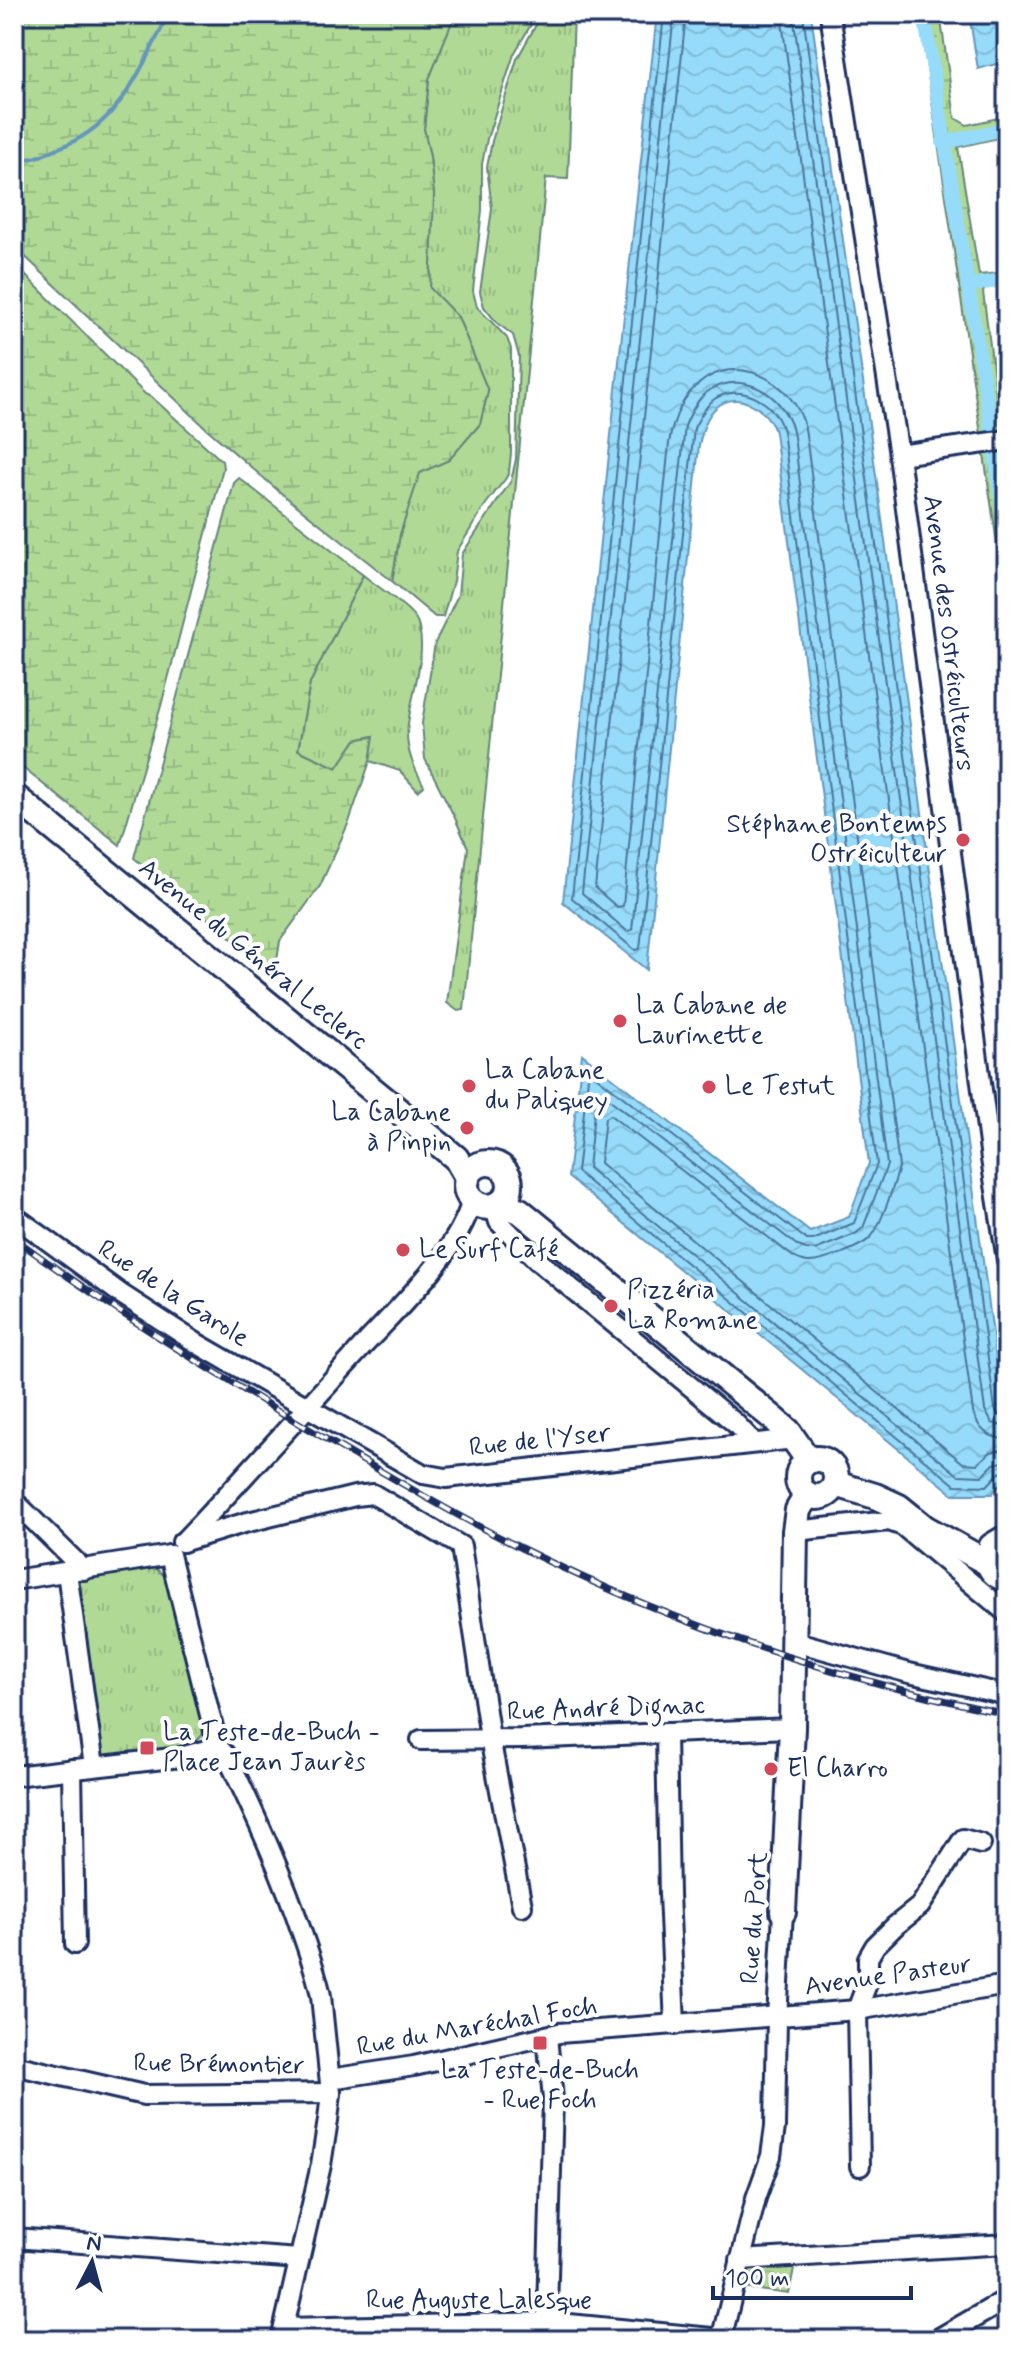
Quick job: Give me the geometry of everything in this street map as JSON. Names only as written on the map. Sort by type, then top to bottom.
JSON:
[{"type":"main road","name":"Avenue du Général Leclerc","points":[[14,796],[485,1193],[773,1418],[788,1431],[809,1461]]},
{"type":"main road","points":[[816,1459],[828,1462],[836,1472],[836,1484],[824,1497],[807,1495],[798,1480],[801,1468],[816,1459]]},
{"type":"main road","points":[[836,1484],[899,1507],[925,1528],[954,1544],[997,1547],[995,1574],[1007,1579]]},
{"type":"main road","name":"Rue du Port","points":[[783,1912],[792,1728],[795,1531],[798,1510],[807,1495]]},
{"type":"street","name":"Avenue des Ostréiculteurs","points":[[830,14],[899,455],[999,1158],[1007,1260]]},
{"type":"street","points":[[899,455],[1005,440]]},
{"type":"street","points":[[176,1549],[410,1295],[443,1255],[485,1193]]},
{"type":"street","points":[[485,1193],[499,1222],[537,1260],[735,1423],[754,1443]]},
{"type":"street","name":"Rue de la Garole","points":[[14,1216],[121,1294],[211,1351],[309,1407]]},
{"type":"street","name":"Rue de l'Yser","points":[[309,1407],[423,1474],[434,1477],[461,1477],[794,1439]]},
{"type":"street","points":[[14,1580],[75,1571],[176,1549],[244,1523],[373,1494],[461,1546],[490,1738],[522,1906]]},
{"type":"street","points":[[14,1501],[75,1571],[94,1766]]},
{"type":"street","points":[[795,1531],[889,1521],[903,1526],[1007,1613]]},
{"type":"street","points":[[176,1549],[218,1747],[228,1758],[272,1850],[318,1982],[330,2086],[321,2165],[283,2334]]},
{"type":"street","points":[[793,1641],[909,1673],[1007,1695]]},
{"type":"street","name":"Rue André Dignac","points":[[421,1740],[792,1728]]},
{"type":"street","points":[[666,1733],[675,2025]]},
{"type":"street","points":[[14,1776],[181,1757],[218,1747]]},
{"type":"street","points":[[72,1769],[75,1944]]},
{"type":"street","points":[[860,2166],[857,2010],[868,1981],[868,1958],[895,1926],[920,1906],[963,1839],[981,1844]]},
{"type":"street","name":"Rue du Port","points":[[722,2339],[756,2198],[771,2156],[775,2127],[783,1912]]},
{"type":"street","name":"Avenue Pasteur","points":[[777,2018],[857,2010],[1007,1985]]},
{"type":"street","name":"Rue du Maréchal Foch","points":[[330,2086],[559,2033],[777,2018]]},
{"type":"street","points":[[547,2036],[553,2099],[547,2312],[550,2331]]},
{"type":"street","name":"Rue Brémontier","points":[[14,2065],[144,2095],[330,2086]]},
{"type":"street","points":[[14,2238],[299,2259]]},
{"type":"street","points":[[740,2260],[1007,2244]]},
{"type":"street","points":[[936,2340],[1007,2299]]},
{"type":"street","name":"Rue Auguste Lalesque","points":[[283,2334],[550,2331],[722,2339]]},
{"type":"green space","points":[[14,14],[455,14],[429,79],[424,129],[434,195],[430,288],[458,317],[488,391],[480,424],[449,460],[420,473],[400,534],[392,581],[281,493],[207,429],[14,246]]},
{"type":"green space","points":[[455,14],[537,14],[514,54],[487,139],[482,164],[482,210],[473,291],[477,307],[507,338],[511,349],[509,472],[457,551],[443,617],[435,617],[392,581],[400,534],[420,472],[449,460],[480,424],[488,391],[458,317],[430,289],[434,195],[424,129],[429,79]]},
{"type":"green space","points":[[542,14],[574,14],[568,179],[546,178],[464,1010],[458,1011],[447,1003],[468,848],[425,759],[422,723],[435,643],[458,595],[462,554],[511,481],[516,459],[519,356],[513,335],[497,323],[484,307],[480,292],[492,209],[487,167],[517,59]]},
{"type":"green space","points":[[919,14],[940,14],[955,118],[967,125],[1007,116],[1007,136],[958,147],[979,275],[1007,272],[1007,284],[986,287],[983,292],[1007,474],[1007,611]]},
{"type":"green space","points":[[14,264],[145,394],[222,461],[223,468],[161,706],[120,845],[14,761]]},
{"type":"green space","points":[[239,478],[363,575],[310,683],[298,750],[337,768],[356,740],[374,736],[370,761],[349,822],[320,886],[280,941],[275,974],[134,858],[234,483]]},
{"type":"green space","points":[[363,575],[406,608],[420,630],[420,659],[407,734],[410,755],[424,786],[418,791],[400,771],[370,761],[373,736],[356,740],[337,768],[298,750],[310,683]]},
{"type":"green space","points":[[154,1567],[165,1576],[204,1733],[192,1746],[103,1756],[79,1580]]},
{"type":"green space","points":[[749,2263],[795,2263],[789,2294],[743,2288]]},
{"type":"water","points":[[657,14],[811,14],[1007,1437],[1007,1475],[992,1494],[953,1494],[568,1177],[582,1054],[810,1232],[849,1217],[869,1163],[776,436],[765,414],[742,401],[726,402],[714,410],[703,429],[699,445],[647,970],[563,902]]},
{"type":"water","points":[[969,14],[1007,14],[1007,61],[978,69]]},
{"type":"waterway","points":[[14,157],[36,158],[78,139],[97,126],[126,94],[169,14]]},
{"type":"waterway","points":[[924,14],[1007,541]]},
{"type":"waterway","points":[[943,143],[1007,128]]},
{"type":"waterway","points":[[967,286],[1007,279]]},
{"type":"railway","points":[[14,1238],[122,1313],[309,1429],[467,1520],[579,1576],[698,1625],[820,1667],[1007,1714]]},
{"type":"place","name":"Stéphane Bontemps Ostréiculteur","points":[[963,840]]},
{"type":"place","name":"La Cabane de Laurinette","points":[[620,1021]]},
{"type":"place","name":"La Cabane du Paliquey","points":[[469,1086]]},
{"type":"place","name":"Le Testut","points":[[709,1087]]},
{"type":"place","name":"La Cabane à Pinpin","points":[[467,1128]]},
{"type":"place","name":"Le Surf Café","points":[[403,1250]]},
{"type":"place","name":"Pizzéria La Romane","points":[[611,1306]]},
{"type":"place","name":"La Teste-de-Buch - Place Jean Jaurès","points":[[147,1748]]},
{"type":"place","name":"El Charro","points":[[771,1769]]},
{"type":"place","name":"La Teste-de-Buch - Rue Foch","points":[[540,2043]]}]
